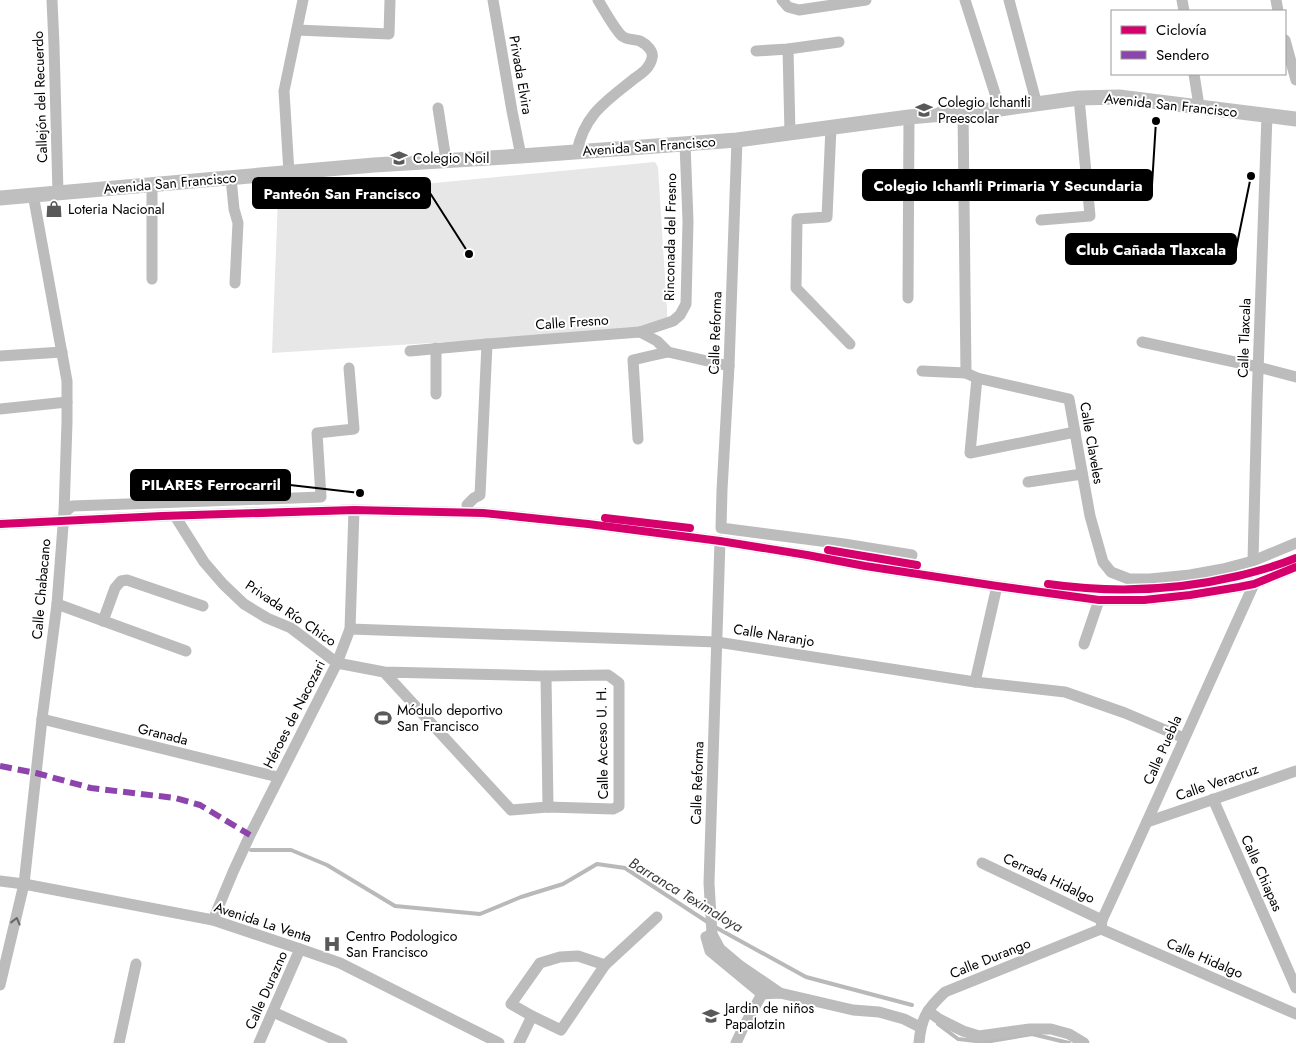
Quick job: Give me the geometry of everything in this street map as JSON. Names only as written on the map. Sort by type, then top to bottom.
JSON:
[{"type":"street","name":"Callejón del Recuerdo","points":[[52,0],[58,193]]},
{"type":"street","points":[[289,173],[284,91],[303,0]]},
{"type":"street","points":[[297,30],[389,34],[390,0]]},
{"type":"street","name":"Privada Elvira","points":[[493,0],[521,156]]},
{"type":"street","points":[[577,152],[580,138],[590,118],[605,102],[648,68],[653,57],[651,49],[640,42],[622,36],[598,0]]},
{"type":"street","points":[[782,0],[788,7],[799,10],[866,0]]},
{"type":"street","points":[[966,0],[1000,109]]},
{"type":"street","points":[[1009,0],[1036,105]]},
{"type":"street","points":[[756,51],[839,42]]},
{"type":"street","points":[[1289,42],[1296,80]]},
{"type":"street","points":[[788,49],[790,133]]},
{"type":"street","points":[[1194,75],[1199,106]]},
{"type":"street","name":"Avenida San Francisco","points":[[0,198],[374,165],[737,140],[909,117],[1036,105],[1079,98],[1119,97],[1296,119]]},
{"type":"street","points":[[1041,220],[1090,216],[1079,98]]},
{"type":"street","points":[[438,108],[446,160]]},
{"type":"street","points":[[963,112],[971,375],[970,453],[1075,432]]},
{"type":"street","name":"Calle Tlaxcala","points":[[1253,562],[1267,115]]},
{"type":"street","points":[[908,298],[909,117]]},
{"type":"street","points":[[831,127],[827,217],[797,219],[796,288],[850,344]]},
{"type":"street","name":"Calle Reforma","points":[[737,140],[721,528],[912,555]]},
{"type":"street","name":"Rinconada del Fresno","points":[[640,332],[673,320],[680,315],[686,304],[688,221],[685,144]]},
{"type":"street","points":[[231,178],[234,209],[238,223],[235,283]]},
{"type":"street","points":[[152,184],[152,279]]},
{"type":"street","name":"Calle Chabacano","points":[[0,985],[6,939],[24,884],[56,604],[63,517],[67,381],[33,194]]},
{"type":"street","points":[[640,332],[657,341],[668,352]]},
{"type":"street","name":"Calle Fresno","points":[[410,351],[640,332]]},
{"type":"street","points":[[1142,342],[1258,367],[1296,378]]},
{"type":"street","points":[[467,505],[480,495],[486,344]]},
{"type":"street","points":[[436,348],[436,394]]},
{"type":"street","points":[[0,356],[62,352]]},
{"type":"street","points":[[638,439],[633,360],[668,352],[729,366]]},
{"type":"street","points":[[63,517],[72,506],[321,497],[316,433],[354,429],[349,368]]},
{"type":"street","points":[[922,371],[971,375]]},
{"type":"street","name":"Calle Claveles","points":[[971,375],[1069,399],[1090,516],[1103,562],[1110,572],[1129,579],[1150,579],[1214,571],[1253,562],[1296,543]]},
{"type":"street","points":[[0,409],[67,402]]},
{"type":"street","points":[[1028,482],[1082,474]]},
{"type":"street","points":[[0,524],[63,517],[175,516],[354,510],[483,513],[720,541],[865,566],[1098,600],[1144,600],[1190,595],[1254,584],[1296,567]]},
{"type":"street","name":"Héroes de Nacozari","points":[[213,920],[232,872],[337,663],[350,629],[354,510]]},
{"type":"street","name":"Privada Río Chico","points":[[175,516],[204,562],[244,604],[267,618],[291,628],[337,663]]},
{"type":"street","name":"Calle Reforma","points":[[711,937],[709,902],[720,541]]},
{"type":"street","points":[[103,621],[115,588],[121,580],[127,580],[203,606]]},
{"type":"street","name":"Calle Puebla","points":[[1102,925],[1254,584]]},
{"type":"street","points":[[975,682],[997,586]]},
{"type":"street","points":[[1084,644],[1098,600]]},
{"type":"street","points":[[56,604],[186,651]]},
{"type":"street","name":"Calle Naranjo","points":[[350,629],[717,642],[975,682],[1065,692],[1125,713],[1184,738]]},
{"type":"street","name":"Calle Acceso U. H.","points":[[337,663],[384,672],[546,676],[608,675],[619,682],[619,806],[613,809],[548,807],[511,810],[384,672]]},
{"type":"street","points":[[546,676],[548,807]]},
{"type":"street","name":"Granada","points":[[42,719],[278,778]]},
{"type":"street","name":"Calle Veracruz","points":[[1147,822],[1296,771]]},
{"type":"street","name":"Calle Chiapas","points":[[1213,799],[1296,988]]},
{"type":"street","name":"Cerrada Hidalgo","points":[[982,863],[1102,925]]},
{"type":"street","name":"Avenida La Venta","points":[[0,881],[213,920],[340,963],[499,1043]]},
{"type":"street","points":[[605,964],[578,956],[560,957],[540,964],[510,1004],[561,1030],[605,964],[657,917]]},
{"type":"street","name":"Calle Durango","points":[[919,1043],[920,1027],[928,1011],[934,1002],[945,992],[1102,925]]},
{"type":"street","name":"Calle Hidalgo","points":[[1102,925],[1296,1014]]},
{"type":"street","points":[[711,937],[720,949],[739,965],[780,993]]},
{"type":"street","points":[[711,937],[710,951],[762,994],[780,993],[853,1010],[879,1012],[904,1018],[920,1027]]},
{"type":"street","name":"Calle Durazno","points":[[259,1043],[300,949]]},
{"type":"street","points":[[119,1043],[136,964]]},
{"type":"street","points":[[736,1043],[762,994]]},
{"type":"street","points":[[928,1011],[955,1027],[979,1036],[1030,1029],[1051,1029],[1069,1034],[1084,1043]]},
{"type":"street","points":[[273,1012],[342,1043]]},
{"type":"street","points":[[519,1043],[532,1016]]},
{"type":"shaded area","points":[[655,162],[658,167],[667,324],[654,329],[272,353],[278,198]]},
{"type":"waterway","name":"Barranca Teximaloya","points":[[251,850],[291,850],[327,865],[395,906],[480,914],[521,897],[563,884],[597,864],[625,868],[709,923]]},
{"type":"waterway","name":"Barranca Teximaloya","points":[[715,927],[806,977],[912,1005]]},
{"type":"waterway","points":[[938,1024],[958,1039],[985,1042],[1032,1034],[1069,1043]]},
{"type":"marked path","points":[[0,766],[36,773],[91,788],[175,798],[200,805],[250,835]]},
{"type":"cycle path","points":[[0,524],[162,516],[354,510],[483,513],[720,541],[865,566],[1099,600],[1144,600],[1239,587],[1254,584],[1296,567]]},
{"type":"cycle path","points":[[605,518],[690,528]]},
{"type":"cycle path","points":[[828,550],[917,565]]},
{"type":"cycle path","points":[[1048,584],[1095,589],[1143,589],[1191,585],[1238,576],[1296,558]]},
{"type":"place","name":"Colegio Ichantli Preescolar","points":[[924,110]]},
{"type":"place","name":"Colegio Ichantli Primaria Y Secundaria","points":[[1156,121]]},
{"type":"place","name":"Colegio Noil","points":[[399,158]]},
{"type":"place","name":"Club Cañada Tlaxcala","points":[[1251,176]]},
{"type":"place","name":"Loteria Nacional","points":[[54,209]]},
{"type":"place","name":"Panteón San Francisco","points":[[469,254]]},
{"type":"place","name":"PILARES Ferrocarril","points":[[360,493]]},
{"type":"place","name":"Módulo deportivo San Francisco","points":[[383,718]]},
{"type":"place","name":"Centro Podologico San Francisco","points":[[332,944]]},
{"type":"place","name":"Jardin de niños Papalotzin","points":[[711,1016]]}]
